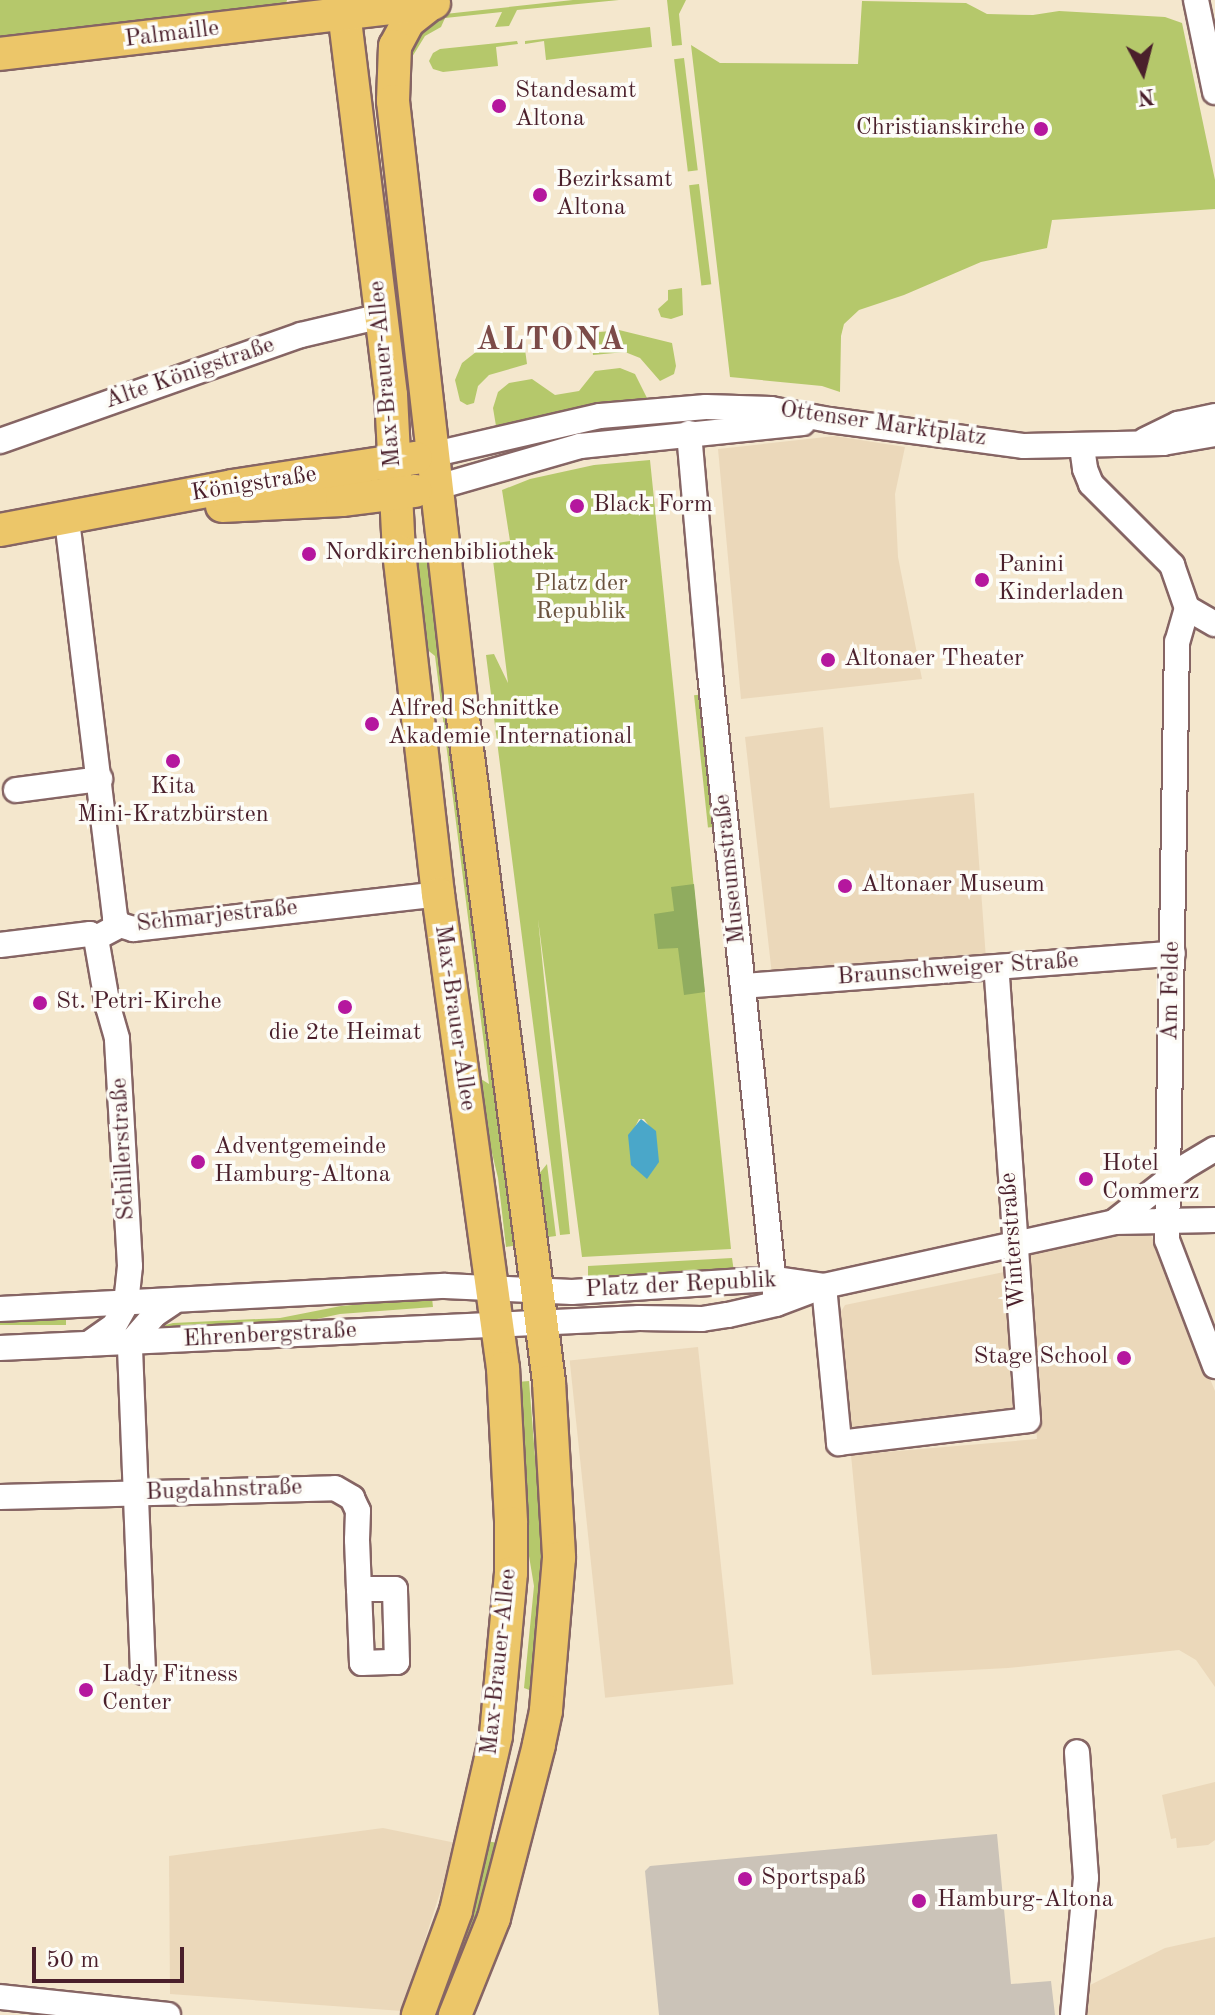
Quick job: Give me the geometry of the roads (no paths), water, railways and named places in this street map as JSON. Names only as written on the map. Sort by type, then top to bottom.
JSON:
[{"type":"main road","name":"Palmaille","points":[[0,54],[352,6],[438,2]]},
{"type":"main road","name":"Max-Brauer-Allee","points":[[438,2],[408,22],[395,46],[393,101],[462,710],[540,1323],[556,1474],[559,1558],[546,1711],[494,1918],[464,2009]]},
{"type":"main road","name":"Max-Brauer-Allee","points":[[352,6],[393,101]]},
{"type":"main road","name":"Max-Brauer-Allee","points":[[352,6],[395,478],[438,894],[503,1368],[511,1573],[499,1711],[456,1911],[418,2015]]},
{"type":"main road","points":[[395,478],[435,454]]},
{"type":"main road","points":[[395,478],[438,487]]},
{"type":"main road","name":"Königstraße","points":[[0,530],[113,511],[342,500],[395,478]]},
{"type":"street","points":[[1196,0],[1211,57],[1215,92]]},
{"type":"street","name":"Alte Königstraße","points":[[0,441],[301,335],[382,316]]},
{"type":"street","name":"Ottenser Marktplatz","points":[[435,454],[550,425],[683,407],[771,409],[829,420],[1024,446],[1082,447],[1181,441],[1215,434]]},
{"type":"street","name":"Ottenser Marktplatz","points":[[1143,441],[1159,430],[1215,416]]},
{"type":"street","points":[[438,487],[580,446],[829,420]]},
{"type":"street","name":"Museumstraße","points":[[689,433],[776,1304]]},
{"type":"street","points":[[1082,447],[1091,484],[1172,565],[1187,608],[1215,624]]},
{"type":"street","points":[[67,520],[115,918],[120,925]]},
{"type":"street","name":"Am Felde","points":[[1187,608],[1177,642],[1166,1219],[1170,1252],[1215,1366]]},
{"type":"street","points":[[16,790],[100,779]]},
{"type":"street","name":"Schmarjestraße","points":[[0,945],[90,934],[96,938],[120,925],[133,929],[438,894]]},
{"type":"street","name":"Schillerstraße","points":[[96,938],[108,1007],[117,1038],[130,1266],[126,1304]]},
{"type":"street","name":"Braunschweiger Straße","points":[[743,986],[1173,954]]},
{"type":"street","name":"Winterstraße","points":[[824,1286],[839,1443],[1028,1420],[996,968]]},
{"type":"street","points":[[1114,1222],[1215,1149]]},
{"type":"street","points":[[824,1286],[1114,1222],[1215,1220]]},
{"type":"street","name":"Platz der Republik","points":[[536,1291],[589,1291],[775,1279],[824,1286]]},
{"type":"street","name":"Platz der Republik","points":[[540,1323],[702,1319],[776,1304],[824,1286]]},
{"type":"street","name":"Ehrenbergstraße","points":[[0,1309],[491,1287],[536,1291]]},
{"type":"street","points":[[143,1672],[130,1343],[154,1315],[172,1303]]},
{"type":"street","points":[[87,1344],[114,1326],[126,1304]]},
{"type":"street","name":"Ehrenbergstraße","points":[[0,1348],[540,1323]]},
{"type":"street","name":"Bugdahnstraße","points":[[0,1497],[342,1490],[352,1498],[358,1511],[359,1589]]},
{"type":"street","points":[[1073,2015],[1086,1878],[1077,1752]]},
{"type":"street","points":[[0,1997],[160,2014]]},
{"type":"water","points":[[641,1119],[656,1131],[659,1162],[647,1179],[631,1165],[628,1135]]},
{"type":"place","name":"Standesamt Altona","points":[[499,106]]},
{"type":"place","name":"Christianskirche","points":[[1041,129]]},
{"type":"place","name":"Bezirksamt Altona","points":[[540,195]]},
{"type":"place","name":"Black Form","points":[[577,506]]},
{"type":"place","name":"Nordkirchenbibliothek","points":[[309,554]]},
{"type":"place","name":"Panini Kinderladen","points":[[982,580]]},
{"type":"place","name":"Altonaer Theater","points":[[828,660]]},
{"type":"place","name":"Alfred Schnittke Akademie International","points":[[372,724]]},
{"type":"place","name":"Kita Mini-Kratzbürsten","points":[[173,761]]},
{"type":"place","name":"Altonaer Museum","points":[[845,886]]},
{"type":"place","name":"St. Petri-Kirche","points":[[40,1003]]},
{"type":"place","name":"die 2te Heimat","points":[[345,1007]]},
{"type":"place","name":"Adventgemeinde Hamburg-Altona","points":[[198,1162]]},
{"type":"place","name":"Hotel Commerz","points":[[1086,1179]]},
{"type":"place","name":"Stage School","points":[[1124,1358]]},
{"type":"place","name":"Lady Fitness Center","points":[[86,1690]]},
{"type":"place","name":"Sportspaß","points":[[745,1879]]},
{"type":"place","name":"Hamburg-Altona","points":[[919,1901]]},
{"type":"district","name":"ALTONA","points":[[551,341]]}]
